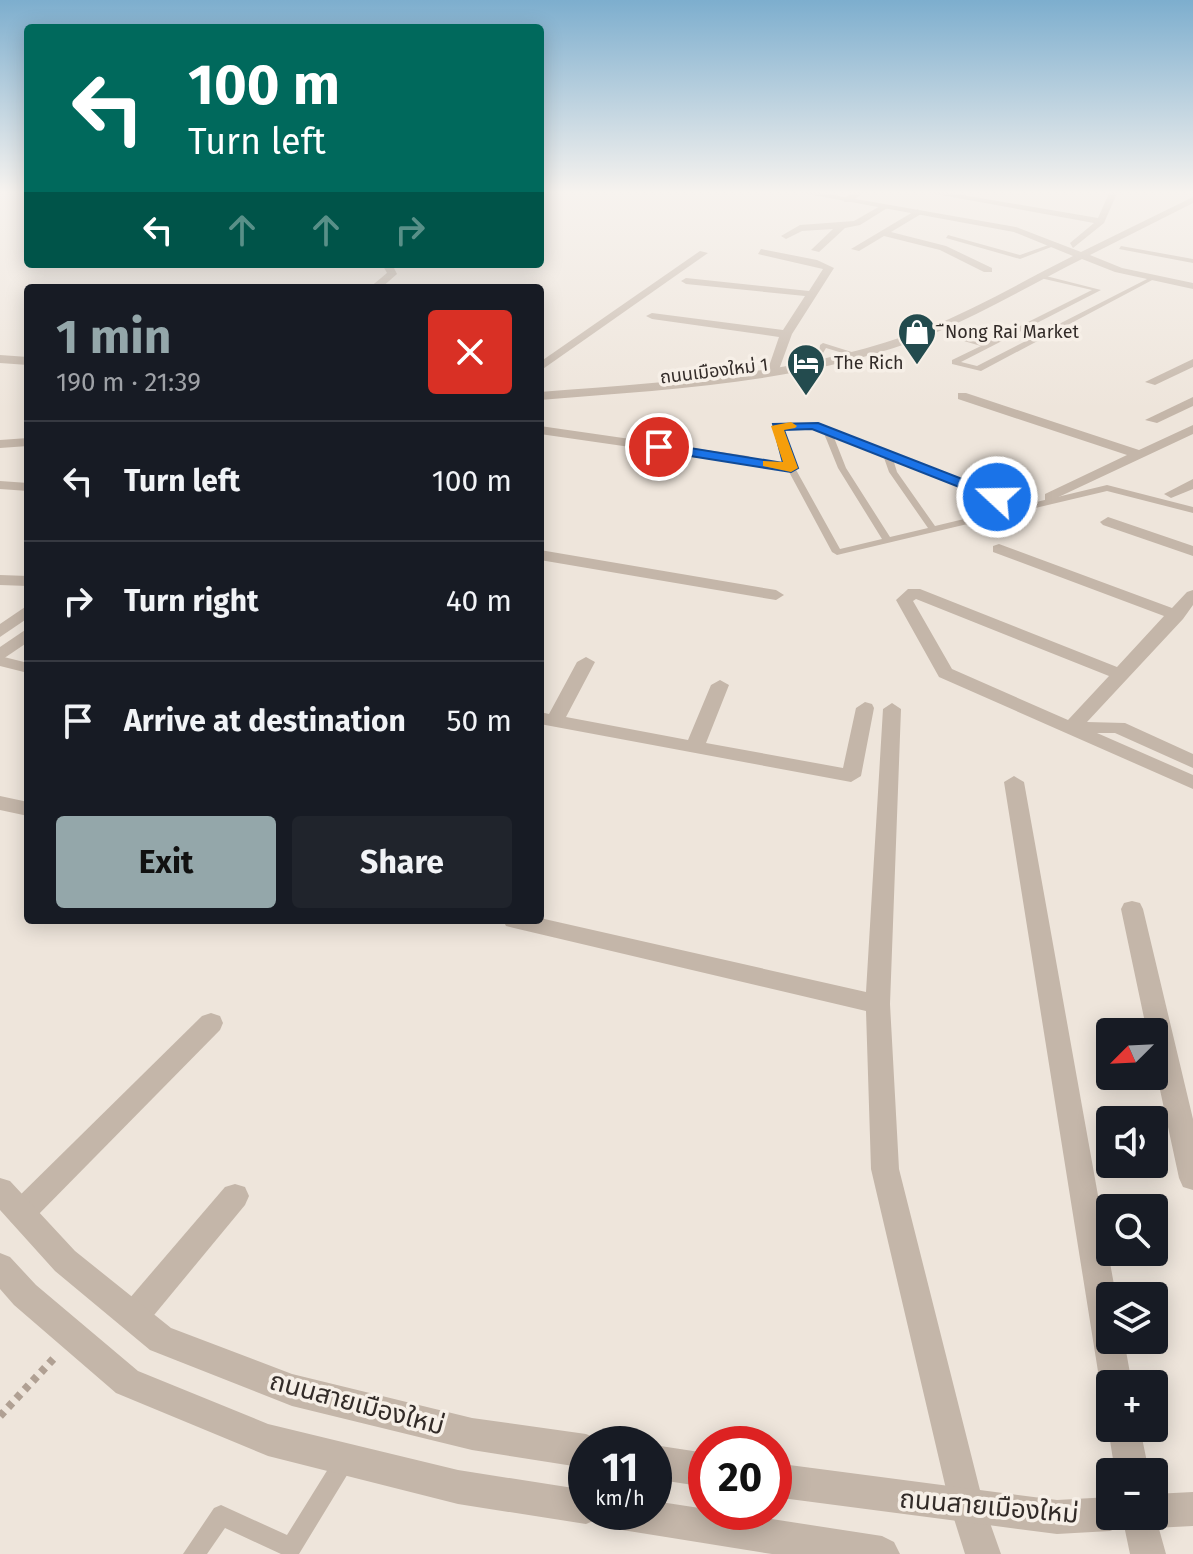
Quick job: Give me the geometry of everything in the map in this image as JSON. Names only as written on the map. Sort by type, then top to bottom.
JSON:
[{"type":"street","points":[[544,364],[688,264]]},
{"type":"street","points":[[773,372],[786,334],[829,268],[817,264]]},
{"type":"street","points":[[975,264],[988,270]]},
{"type":"street","name":"ถนนเมืองใหม่ 1","points":[[544,396],[773,372],[856,355],[932,330],[1038,276],[1071,264]]},
{"type":"street","points":[[978,322],[1057,281],[1081,264]]},
{"type":"street","points":[[1112,264],[1153,278],[1193,283]]},
{"type":"street","points":[[1118,264],[1193,283]]},
{"type":"street","points":[[379,284],[392,274],[389,268]]},
{"type":"street","points":[[686,281],[812,294]]},
{"type":"street","points":[[652,316],[786,334]]},
{"type":"street","name":"ถนนเมืองใหม่ 1","points":[[544,406],[657,396],[817,375],[900,355],[965,329]]},
{"type":"street","points":[[0,359],[24,361]]},
{"type":"street","points":[[1165,387],[1151,382],[1193,363]]},
{"type":"street","points":[[1179,392],[1193,399]]},
{"type":"street","points":[[962,396],[1141,455]]},
{"type":"street","points":[[1152,420],[1193,399]]},
{"type":"street","points":[[1050,497],[1193,429]]},
{"type":"street","points":[[0,433],[24,431]]},
{"type":"street","points":[[544,431],[748,460]]},
{"type":"street","points":[[0,444],[24,442]]},
{"type":"street","points":[[1171,494],[1193,483]]},
{"type":"street","points":[[0,485],[24,487]]},
{"type":"street","points":[[1108,522],[1193,551]]},
{"type":"street","points":[[999,549],[1177,615]]},
{"type":"street","points":[[544,556],[776,595]]},
{"type":"street","points":[[0,577],[24,574]]},
{"type":"street","points":[[0,577],[24,580]]},
{"type":"street","points":[[1120,674],[914,592],[904,600],[945,673],[1193,783]]},
{"type":"street","points":[[1071,728],[1193,595]]},
{"type":"street","points":[[0,632],[24,613]]},
{"type":"street","points":[[2,656],[24,637]]},
{"type":"street","points":[[2,656],[24,654]]},
{"type":"street","points":[[2,656],[24,666]]},
{"type":"street","points":[[586,662],[548,720],[851,776],[865,708]]},
{"type":"street","points":[[695,747],[720,685]]},
{"type":"street","points":[[892,709],[878,1004],[885,1169],[967,1506],[983,1554]]},
{"type":"street","points":[[1071,728],[1118,727],[1193,762]]},
{"type":"street","points":[[1014,782],[1114,1370]]},
{"type":"street","points":[[0,803],[24,808]]},
{"type":"street","points":[[1132,909],[1193,1178]]},
{"type":"street","points":[[531,924],[878,1004]]},
{"type":"street","points":[[10,1201],[211,1023]]},
{"type":"street","points":[[134,1316],[235,1196]]},
{"type":"street","name":"ถนนสายเมืองใหม่","points":[[10,1201],[65,1261],[161,1339],[292,1390],[472,1434],[568,1448]]},
{"type":"street","points":[[0,1267],[25,1295],[127,1382],[268,1440],[458,1487],[568,1504]]},
{"type":"street","name":"ถนนสายเมืองใหม่","points":[[792,1482],[1057,1517],[1096,1515]]},
{"type":"street","points":[[1168,1510],[1193,1509]]},
{"type":"street","points":[[672,1521],[882,1554]]},
{"type":"street","points":[[1142,1530],[1148,1554]]},
{"type":"lane","points":[[1038,276],[1098,290],[955,362],[978,369],[1153,278]]},
{"type":"lane","points":[[952,336],[987,345]]},
{"type":"lane","points":[[821,352],[823,345],[856,355]]},
{"type":"lane","points":[[1024,508],[814,425],[777,426],[791,468],[837,552],[1024,508],[1107,488],[1193,510]]},
{"type":"lane","points":[[827,431],[842,468],[887,540]]},
{"type":"lane","points":[[887,454],[893,472],[933,529]]},
{"type":"lane","points":[[748,460],[791,468]]},
{"type":"lane","points":[[194,1554],[221,1515],[291,1548],[345,1460]]},
{"type":"path","points":[[0,1416],[75,1337]]},
{"type":"slow traffic","points":[[767,463],[791,468],[777,426],[791,426]]},
{"type":"place","name":"ืNong Rai Market","points":[[917,366]]},
{"type":"place","name":"The Rich","points":[[806,397]]},
{"type":"route","points":[[659,447],[791,468],[777,426],[814,425],[997,497]]}]
